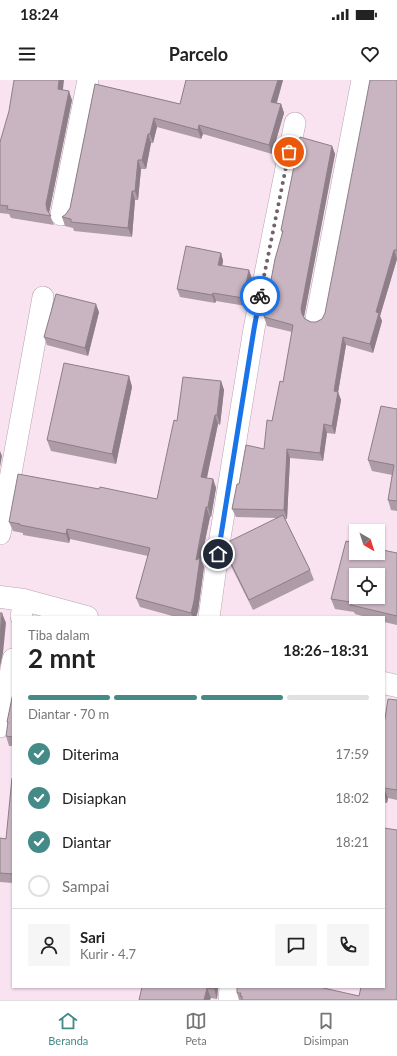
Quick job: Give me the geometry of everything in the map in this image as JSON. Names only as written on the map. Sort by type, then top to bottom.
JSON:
[{"type":"street","points":[[61,215],[88,80]]},
{"type":"street","points":[[316,319],[362,80]]},
{"type":"street","points":[[209,616],[220,538],[254,329],[295,123]]},
{"type":"street","points":[[0,534],[43,297]]},
{"type":"street","points":[[0,596],[23,609],[79,616]]},
{"type":"street","points":[[0,727],[12,665]]},
{"type":"street","points":[[385,683],[397,686]]},
{"type":"street","points":[[229,1000],[230,988]]},
{"type":"building","points":[[14,80],[59,80],[58,89],[69,91],[46,204],[47,210],[51,216],[7,209],[8,206],[0,205],[0,142],[9,111]]},
{"type":"building","points":[[186,80],[278,80],[271,102],[281,104],[269,145],[199,125],[198,130],[154,118],[150,134],[148,134],[142,160],[138,160],[135,191],[132,191],[128,228],[71,222],[71,219],[62,217],[70,208],[95,84],[180,104]]},
{"type":"building","points":[[370,80],[397,80],[397,250],[394,250],[376,312],[379,313],[370,344],[343,337],[334,391],[338,392],[332,426],[324,424],[320,453],[287,449],[284,510],[232,509],[237,484],[239,484],[246,445],[264,449],[267,420],[272,421],[280,381],[283,382],[293,325],[264,317],[275,259],[283,231],[281,230],[300,137],[332,146],[301,309],[305,319],[311,322],[316,322],[322,319],[325,313]]},
{"type":"building","points":[[186,246],[221,253],[218,265],[249,270],[243,298],[213,293],[212,295],[177,289]]},
{"type":"building","points":[[56,294],[96,304],[85,348],[44,337]]},
{"type":"building","points":[[64,363],[129,376],[112,454],[47,440]]},
{"type":"building","points":[[183,377],[221,381],[217,415],[215,415],[201,477],[213,479],[196,560],[200,558],[191,613],[136,598],[150,548],[67,529],[66,534],[9,522],[18,474],[99,489],[100,487],[157,499],[174,420],[177,421]]},
{"type":"building","points":[[381,406],[397,409],[397,501],[388,500],[394,465],[368,460]]},
{"type":"building","points":[[283,515],[310,570],[249,600],[225,551],[226,543]]},
{"type":"building","points":[[346,541],[349,542],[349,560],[385,560],[385,550],[397,553],[397,616],[351,605],[385,604],[385,568],[349,568],[349,602],[331,599]]},
{"type":"building","points":[[0,613],[2,613],[0,636]]},
{"type":"building","points":[[12,698],[12,737],[6,736]]},
{"type":"building","points":[[388,699],[397,700],[397,790],[385,788],[385,718]]},
{"type":"building","points":[[12,778],[12,874],[0,873],[0,838],[6,839]]},
{"type":"building","points":[[385,828],[397,830],[397,1000],[242,1000],[242,996],[240,996],[241,993],[237,993],[237,988],[323,988],[359,996],[361,988],[385,988]]},
{"type":"building","points":[[142,988],[207,988],[204,1000],[139,1000]]},
{"type":"way so far","points":[[260,296],[289,152]]},
{"type":"route","points":[[218,554],[260,296]]}]
